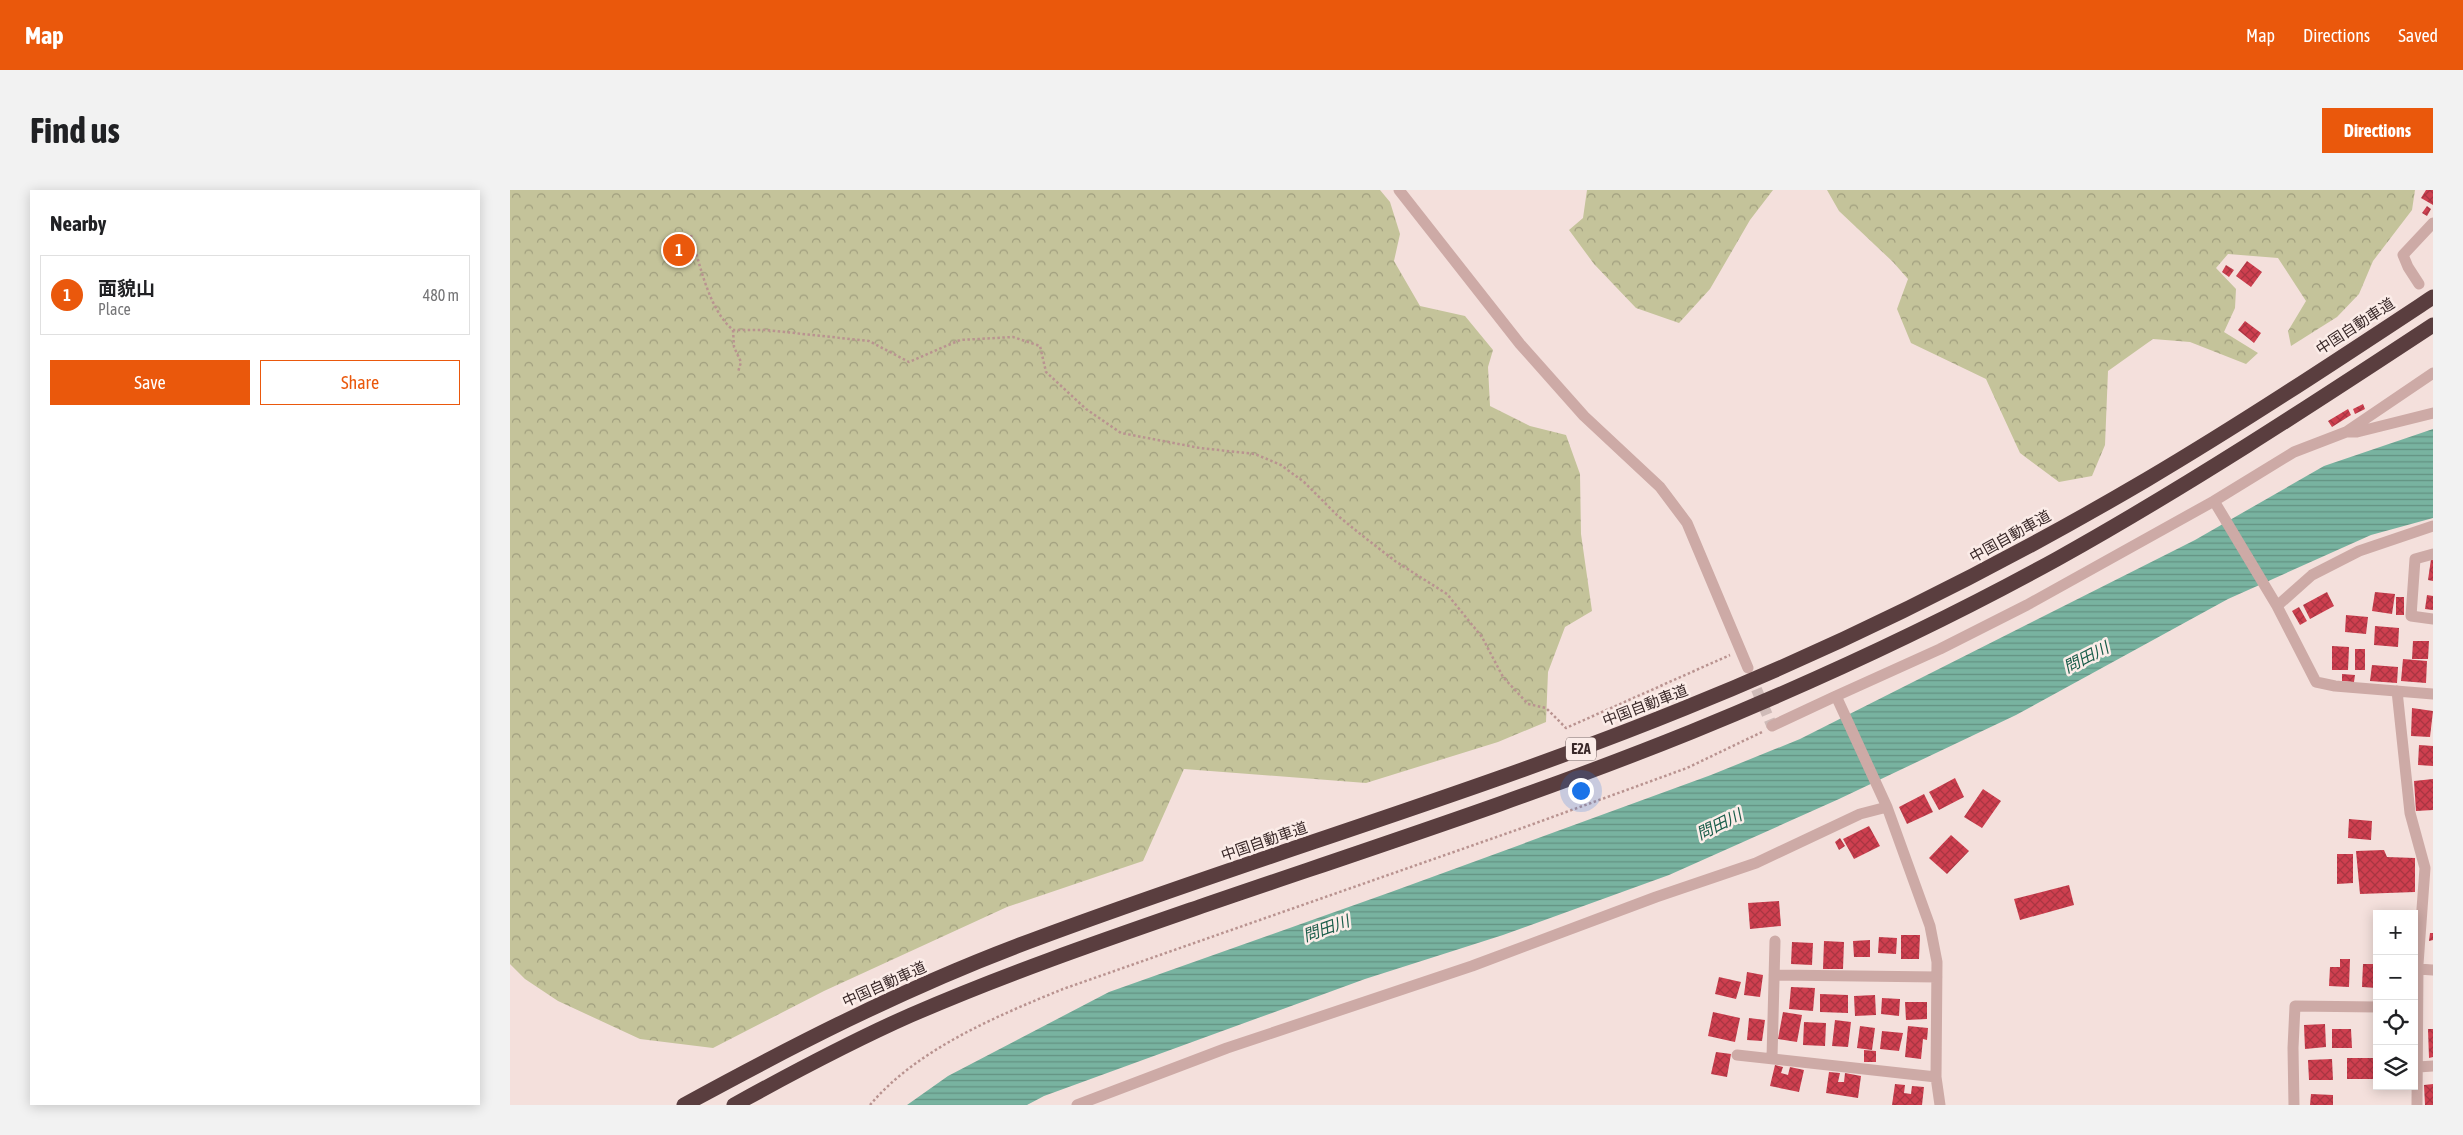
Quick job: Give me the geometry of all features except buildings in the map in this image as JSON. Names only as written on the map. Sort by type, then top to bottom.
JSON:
[{"type":"highway","name":"中国自動車道","points":[[684,1105],[793,1046],[904,993],[1015,947],[1549,761],[1778,670],[1876,625],[1958,584],[2148,479],[2433,296]]},
{"type":"highway","name":"E2A","points":[[734,1105],[804,1066],[911,1015],[1024,970],[1555,784],[1689,733],[1885,647],[1977,602],[2157,500],[2275,428],[2433,324]]},
{"type":"street","points":[[1399,190],[1520,344],[1584,416],[1660,487],[1687,523],[1748,668]]},
{"type":"street","points":[[2419,284],[2403,255],[2433,223]]},
{"type":"street","points":[[1772,726],[2027,606],[2215,504],[2294,452],[2346,432],[2433,373]]},
{"type":"street","points":[[2346,432],[2357,432],[2433,412]]},
{"type":"street","points":[[2215,504],[2276,606],[2316,682],[2336,686],[2433,694]]},
{"type":"street","points":[[2276,606],[2312,575],[2359,551],[2433,526]]},
{"type":"street","points":[[2433,554],[2415,560],[2411,616],[2433,619]]},
{"type":"street","points":[[2397,691],[2410,813],[2425,868],[2418,969],[2433,970]]},
{"type":"street","points":[[1836,696],[1887,807],[1930,926],[1937,977],[1936,1076],[1940,1105]]},
{"type":"street","points":[[1077,1105],[1227,1048],[1472,966],[1656,897],[1756,863],[1860,814],[1887,807]]},
{"type":"street","points":[[1772,1058],[1775,941]]},
{"type":"street","points":[[1774,975],[1937,977]]},
{"type":"street","points":[[2294,1105],[2292,1048],[2295,1006],[2373,1007]]},
{"type":"street","points":[[1738,1056],[1936,1076]]},
{"type":"street","points":[[2418,1067],[2433,1066]]},
{"type":"street","points":[[2417,1090],[2417,1105]]},
{"type":"path","points":[[691,235],[706,285],[722,322],[733,330],[766,330],[869,341],[909,362],[960,340],[1013,337],[1040,346],[1046,372],[1086,409],[1121,433],[1200,448],[1255,454],[1281,465],[1304,482],[1337,516],[1395,561],[1448,594],[1482,637],[1503,677],[1528,704],[1546,708],[1566,728],[1740,651]]},
{"type":"path","points":[[733,330],[734,347],[741,362],[738,372]]},
{"type":"path","points":[[870,1105],[917,1064],[959,1036],[1003,1014],[1063,989],[1687,768],[1772,726]]},
{"type":"green space","points":[[510,190],[1380,190],[1390,202],[1400,234],[1394,261],[1420,306],[1465,316],[1493,350],[1488,367],[1490,406],[1530,426],[1566,435],[1580,474],[1581,534],[1592,611],[1565,627],[1548,672],[1546,722],[1498,742],[1366,783],[1184,769],[1143,861],[1007,907],[824,991],[713,1048],[640,1039],[558,1001],[525,979],[510,964]]},
{"type":"green space","points":[[1587,190],[1773,190],[1750,220],[1710,289],[1679,323],[1636,308],[1594,264],[1569,230],[1583,218]]},
{"type":"green space","points":[[1827,190],[2415,190],[2412,210],[2373,261],[2359,294],[2337,317],[2291,346],[2288,331],[2306,301],[2278,258],[2228,254],[2216,268],[2236,289],[2235,308],[2224,332],[2258,353],[2246,364],[2190,342],[2153,339],[2108,371],[2105,445],[2092,476],[2059,482],[2020,453],[1986,379],[1911,343],[1897,309],[1908,279],[1893,262],[1839,211]]},
{"type":"water","name":"問田川","points":[[2433,429],[2433,518],[2371,535],[2228,599],[2016,715],[1839,799],[1669,875],[1503,935],[1365,979],[1044,1096],[1027,1105],[907,1105],[948,1076],[1109,992],[1391,892],[1711,775],[1800,739],[2195,540],[2324,466]]},
{"type":"tunnel","points":[[1750,674],[1772,726]]},
{"type":"place","name":"面貌山","points":[[679,250]]}]
